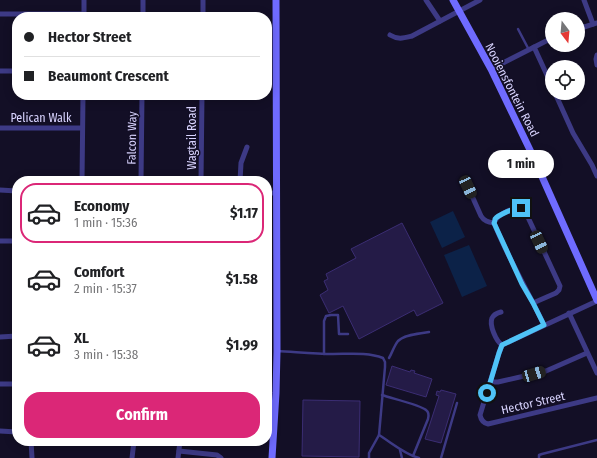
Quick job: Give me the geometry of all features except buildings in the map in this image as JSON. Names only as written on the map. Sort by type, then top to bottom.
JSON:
[{"type":"street","points":[[84,0],[84,12]]},
{"type":"street","points":[[143,0],[143,12]]},
{"type":"street","points":[[203,0],[203,12]]},
{"type":"street","points":[[272,458],[277,351],[276,0]]},
{"type":"street","points":[[426,0],[440,21]]},
{"type":"street","name":"Nooiensfontein Road","points":[[453,0],[491,69],[531,152],[597,300]]},
{"type":"street","points":[[390,35],[394,38],[405,38],[459,12],[480,0]]},
{"type":"street","points":[[584,0],[595,23],[585,27]]},
{"type":"street","points":[[0,14],[12,14]]},
{"type":"street","points":[[491,69],[545,42]]},
{"type":"street","points":[[532,49],[545,73]]},
{"type":"street","points":[[597,56],[597,65]]},
{"type":"street","points":[[0,71],[12,71]]},
{"type":"street","points":[[82,176],[83,100]]},
{"type":"street","name":"Falcon Way","points":[[142,100],[142,176]]},
{"type":"street","name":"Wagtail Road","points":[[202,100],[202,176]]},
{"type":"street","points":[[558,100],[573,133],[597,176]]},
{"type":"street","name":"Pelican Walk","points":[[0,128],[82,128]]},
{"type":"street","points":[[240,176],[241,163],[247,147]]},
{"type":"street","points":[[468,187],[483,219],[494,223],[522,284],[544,325]]},
{"type":"street","points":[[0,190],[12,191]]},
{"type":"street","points":[[272,192],[277,192]]},
{"type":"street","points":[[494,223],[497,217],[518,207],[524,209],[526,213],[560,286],[556,293],[533,303]]},
{"type":"street","points":[[0,241],[12,241]]},
{"type":"street","points":[[500,312],[493,316],[491,323],[497,340],[502,345],[597,300]]},
{"type":"street","points":[[569,313],[597,374]]},
{"type":"street","points":[[0,337],[12,336]]},
{"type":"street","name":"Hector Street","points":[[502,345],[480,415],[484,422],[488,424],[597,398]]},
{"type":"street","points":[[491,382],[498,382],[546,371],[587,352]]},
{"type":"street","points":[[0,384],[12,384]]},
{"type":"street","points":[[0,431],[12,432]]},
{"type":"street","points":[[32,446],[32,458]]},
{"type":"street","points":[[132,458],[133,446]]},
{"type":"street","points":[[178,458],[180,446]]},
{"type":"street","points":[[179,451],[217,455],[221,458]]},
{"type":"lane","points":[[518,29],[532,49]]},
{"type":"lane","points":[[324,354],[324,321],[326,316],[338,316],[340,334],[348,334]]},
{"type":"lane","points":[[389,358],[400,339],[429,332]]},
{"type":"lane","points":[[277,351],[324,354],[365,354],[383,358],[385,367],[379,435],[369,452],[369,458]]},
{"type":"lane","points":[[382,395],[418,406],[428,411],[428,419],[413,456]]},
{"type":"lane","points":[[441,458],[457,404]]},
{"type":"lane","points":[[379,435],[400,449],[419,458]]},
{"type":"lane","points":[[539,458],[542,454],[597,440]]},
{"type":"lane","points":[[400,449],[402,458]]},
{"type":"water","points":[[453,211],[465,237],[442,248],[430,222]]},
{"type":"water","points":[[469,245],[487,286],[462,297],[444,255]]},
{"type":"route","points":[[487,393],[502,345],[544,325],[522,284],[494,223],[497,217],[518,207],[521,208]]}]
